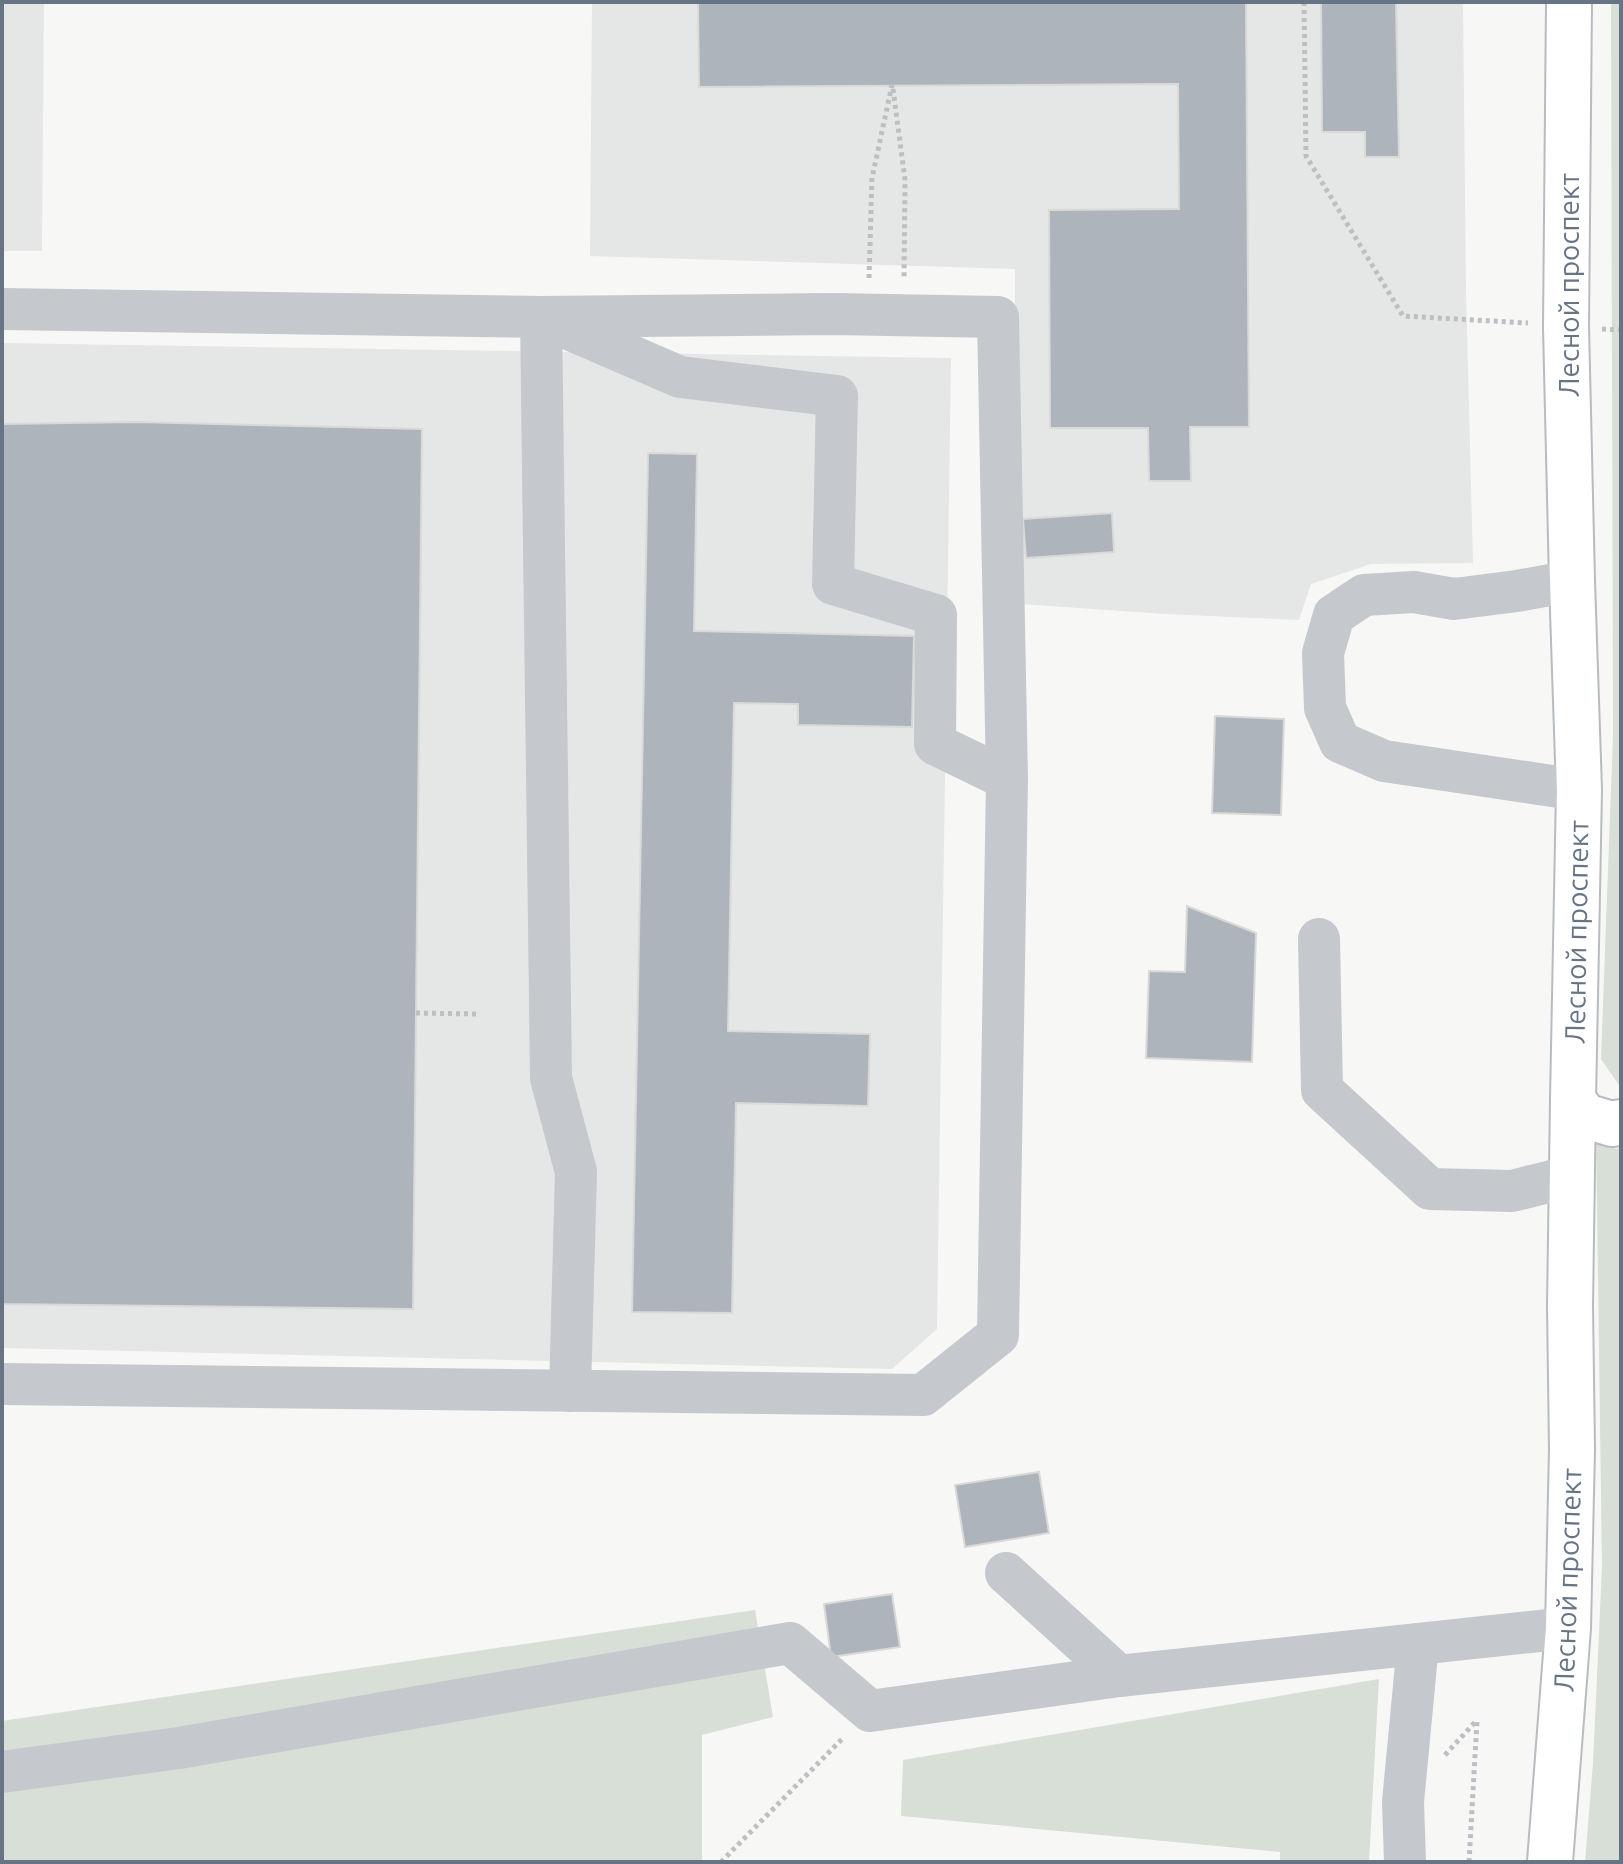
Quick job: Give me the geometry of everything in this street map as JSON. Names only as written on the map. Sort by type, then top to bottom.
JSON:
[{"type":"main road","name":"Лесной проспект","points":[[1550,1862],[1568,1628],[1579,790],[1566,327],[1569,2]]},
{"type":"main road","points":[[1573,1100],[1585,1116],[1612,1124],[1621,1122]]},
{"type":"lane","points":[[2,309],[541,317],[817,314],[998,317],[1007,779],[998,1335],[923,1395],[2,1384]]},
{"type":"lane","points":[[541,317],[680,377],[837,396],[833,584],[936,615],[935,744],[1007,779]]},
{"type":"lane","points":[[541,317],[551,1078],[576,1172],[570,1391]]},
{"type":"lane","points":[[1572,581],[1454,599],[1414,592],[1364,595],[1334,615],[1323,653],[1325,708],[1340,742],[1384,761],[1579,790]]},
{"type":"lane","points":[[1319,939],[1322,1090],[1430,1189],[1512,1191],[1572,1176]]},
{"type":"lane","points":[[1006,1573],[1119,1676]]},
{"type":"lane","points":[[2,1772],[179,1748],[790,1643],[870,1711],[1119,1676],[1568,1628]]},
{"type":"lane","points":[[1405,1862],[1403,1802],[1418,1644]]},
{"type":"path","points":[[1304,2],[1306,156],[1403,316],[1621,330]]},
{"type":"path","points":[[870,254],[872,178],[892,85],[905,180],[904,245]]},
{"type":"path","points":[[416,1013],[479,1014]]},
{"type":"path","points":[[721,1862],[870,1711]]},
{"type":"path","points":[[1469,1862],[1477,1720]]},
{"type":"shaded area","points":[[2,2],[44,2],[42,251],[2,251]]},
{"type":"shaded area","points":[[592,2],[1463,2],[1473,563],[1371,564],[1311,584],[1299,620],[1020,604],[1014,522],[1015,269],[590,256]]},
{"type":"shaded area","points":[[1611,2],[1621,2],[1621,1088],[1601,1059],[1613,735]]},
{"type":"shaded area","points":[[2,343],[951,358],[937,1329],[892,1369],[2,1348]]},
{"type":"shaded area","points":[[1596,1135],[1616,1149],[1621,1147],[1619,1862],[1585,1862],[1602,1567]]},
{"type":"shaded area","points":[[755,1610],[773,1717],[702,1735],[702,1862],[2,1862],[2,1721]]},
{"type":"shaded area","points":[[1379,1679],[1369,1862],[1280,1862],[1280,1852],[901,1816],[903,1760]]},
{"type":"building","points":[[698,2],[1246,2],[1249,427],[1190,427],[1191,481],[1149,481],[1148,428],[1050,428],[1049,210],[1179,209],[1178,84],[699,87]]},
{"type":"building","points":[[1321,2],[1396,2],[1399,157],[1365,157],[1365,132],[1322,132]]},
{"type":"building","points":[[136,422],[422,429],[413,1309],[2,1304],[2,424]]},
{"type":"building","points":[[648,453],[697,454],[694,631],[914,636],[912,727],[798,725],[798,704],[734,703],[728,1031],[870,1034],[868,1106],[736,1103],[732,1313],[632,1312]]},
{"type":"building","points":[[1112,513],[1114,552],[1026,558],[1023,519]]},
{"type":"building","points":[[1215,716],[1284,719],[1281,815],[1212,813]]},
{"type":"building","points":[[1187,906],[1256,933],[1252,1062],[1146,1058],[1149,971],[1185,972]]},
{"type":"building","points":[[1039,1472],[1049,1533],[965,1547],[955,1485]]},
{"type":"building","points":[[892,1594],[900,1647],[831,1657],[824,1604]]}]
